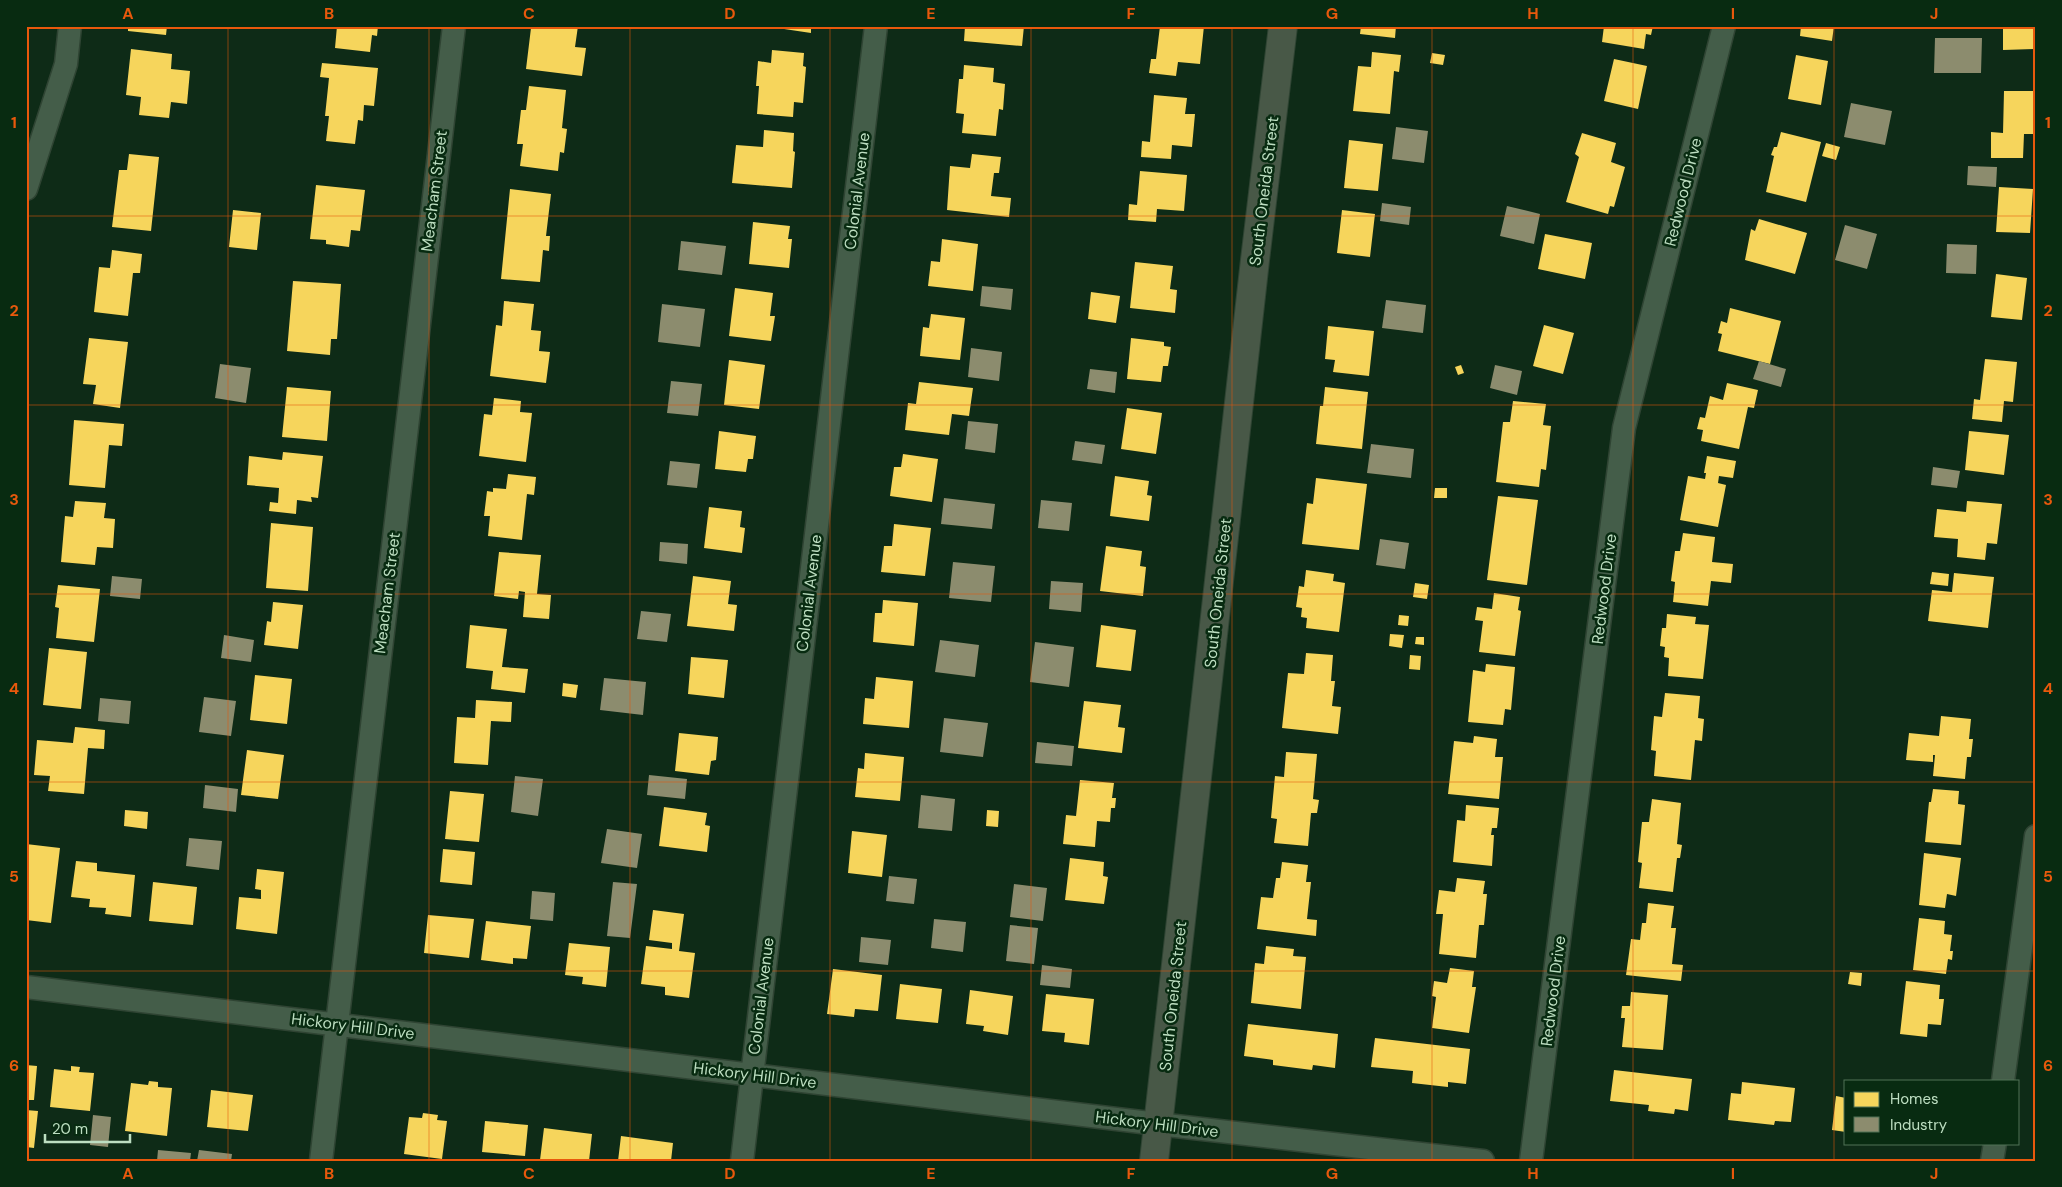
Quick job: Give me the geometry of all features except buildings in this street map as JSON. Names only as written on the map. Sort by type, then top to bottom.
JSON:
[{"type":"street","points":[[26,188],[66,64],[70,26]]},
{"type":"street","name":"Meacham Street","points":[[321,1161],[454,26]]},
{"type":"street","name":"Colonial Avenue","points":[[742,1161],[876,26]]},
{"type":"street","name":"South Oneida Street","points":[[1154,1161],[1283,26]]},
{"type":"street","name":"Redwood Drive","points":[[1531,1161],[1624,428],[1724,26]]},
{"type":"street","points":[[2003,1080],[2036,836]]},
{"type":"street","name":"Hickory Hill Drive","points":[[26,987],[1158,1124],[1483,1161]]},
{"type":"street","points":[[1992,1161],[1995,1144]]}]
